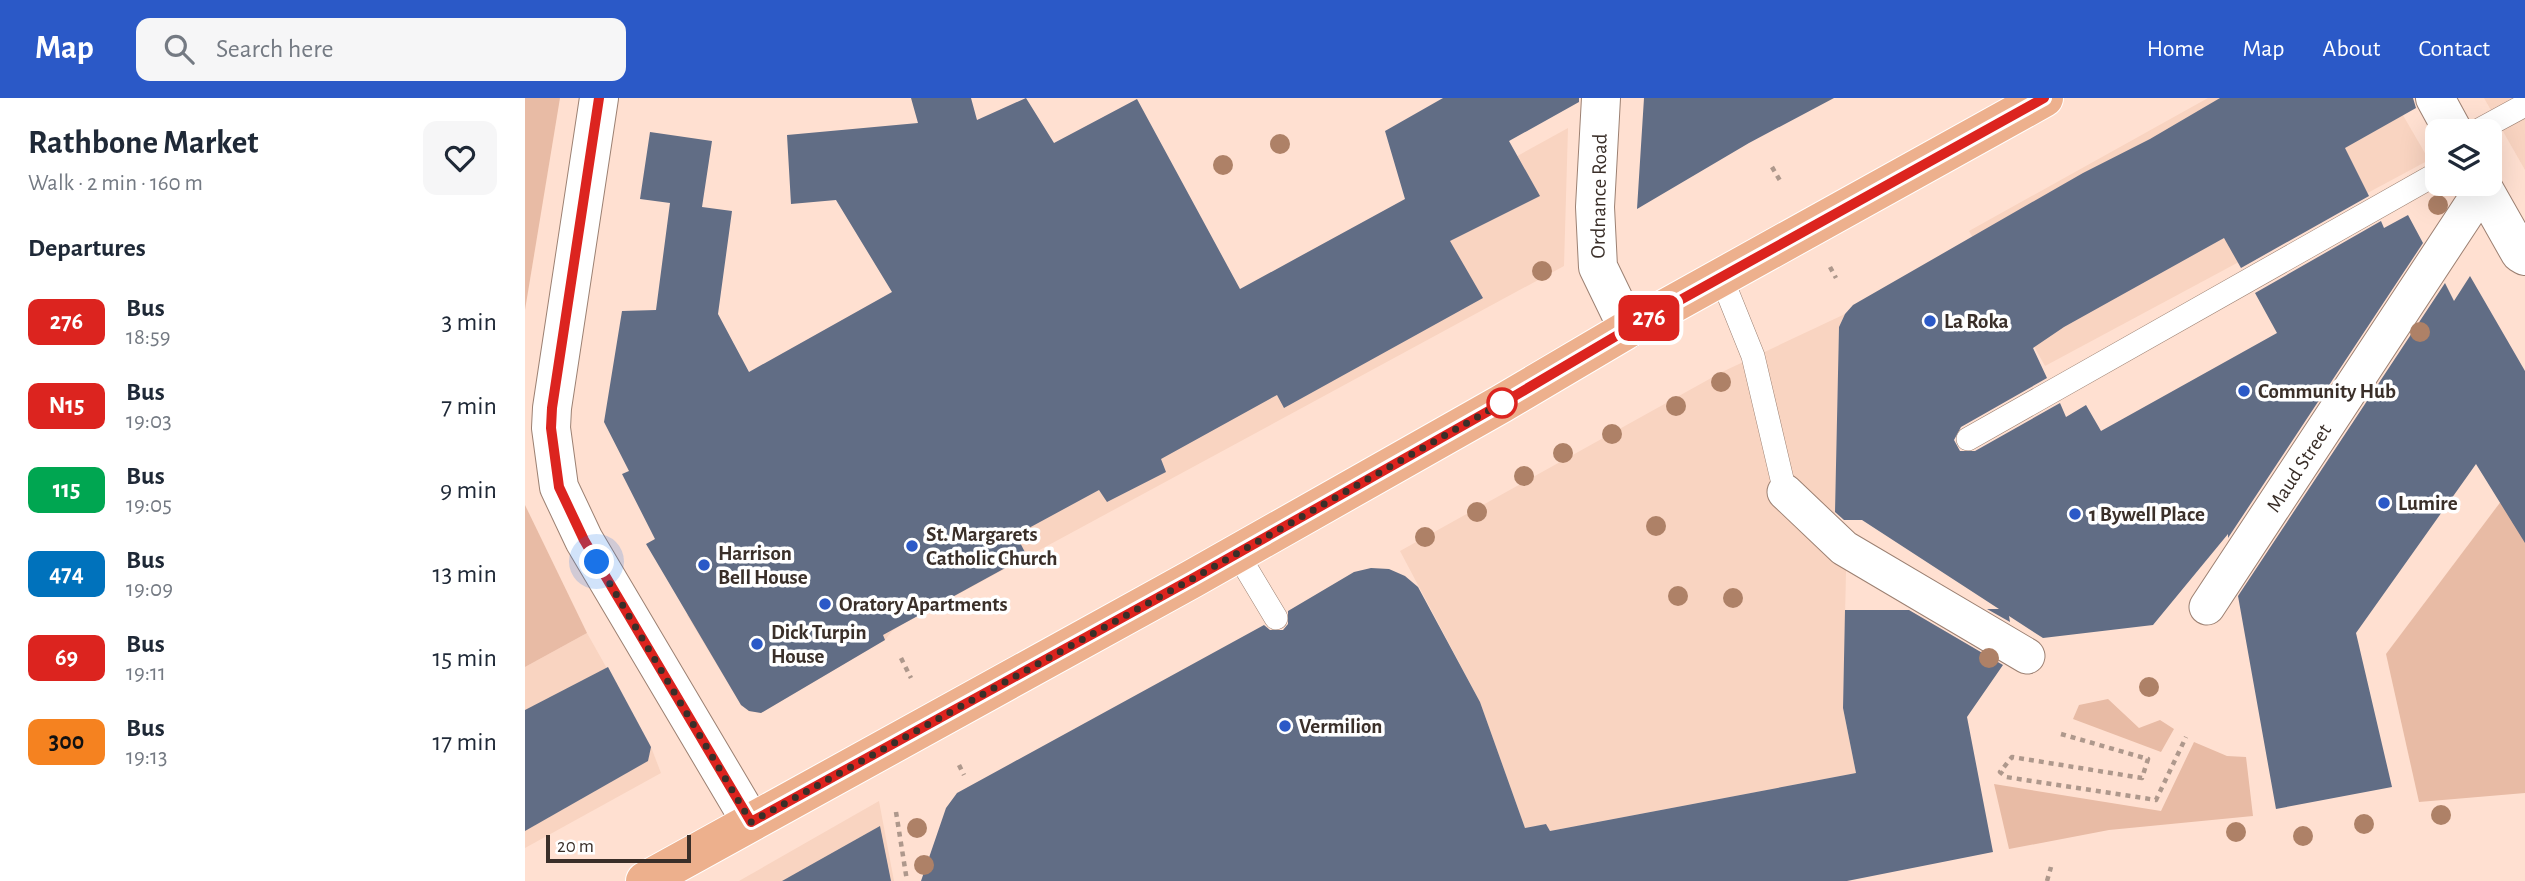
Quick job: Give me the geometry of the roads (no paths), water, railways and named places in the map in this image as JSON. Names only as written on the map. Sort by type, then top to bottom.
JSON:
[{"type":"main road","points":[[645,881],[1237,553],[1628,329],[2044,98]]},
{"type":"street","points":[[599,98],[552,408],[551,428],[559,487],[584,540],[751,822]]},
{"type":"street","name":"Ordnance Road","points":[[1601,98],[1595,207],[1598,267],[1628,329]]},
{"type":"street","points":[[2435,98],[2446,119]]},
{"type":"street","name":"Maud Street","points":[[2207,607],[2475,196]]},
{"type":"street","points":[[2488,196],[2520,253],[2525,256]]},
{"type":"street","points":[[1785,492],[1843,548],[2027,656]]},
{"type":"lane","points":[[2499,119],[2525,105]]},
{"type":"lane","points":[[1968,439],[2425,180]]},
{"type":"lane","points":[[1722,279],[1753,356],[1785,492]]},
{"type":"lane","points":[[1237,553],[1276,618]]},
{"type":"place","name":"La Roka","points":[[1930,321]]},
{"type":"place","name":"Community Hub","points":[[2244,391]]},
{"type":"place","name":"Lumire","points":[[2384,503]]},
{"type":"place","name":"1 Bywell Place","points":[[2075,514]]},
{"type":"place","name":"St. Margarets Catholic Church","points":[[912,546]]},
{"type":"place","name":"Harrison Bell House","points":[[704,565]]},
{"type":"place","name":"Oratory Apartments","points":[[825,604]]},
{"type":"place","name":"Dick Turpin House","points":[[757,644]]},
{"type":"place","name":"Vermilion","points":[[1285,726]]}]
